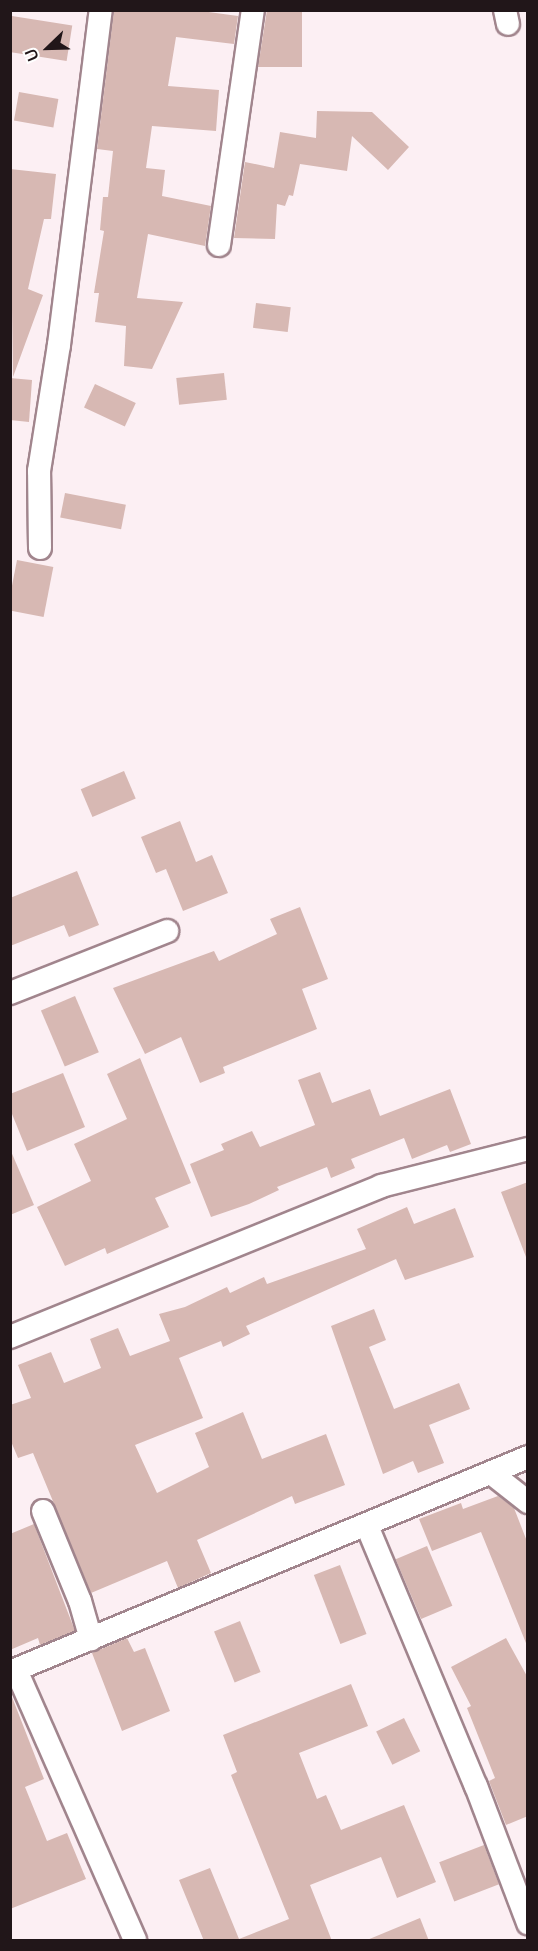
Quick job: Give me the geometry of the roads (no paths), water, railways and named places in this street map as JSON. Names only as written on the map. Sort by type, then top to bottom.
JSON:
[{"type":"street","points":[[40,548],[39,471],[59,345],[101,10]]},
{"type":"street","points":[[219,245],[253,10]]},
{"type":"street","points":[[10,993],[167,931]]},
{"type":"street","points":[[10,1337],[381,1186],[528,1149]]},
{"type":"street","points":[[135,1941],[13,1671],[367,1526],[528,1457]]},
{"type":"street","points":[[491,1473],[528,1502]]},
{"type":"street","points":[[43,1511],[80,1601],[91,1640]]},
{"type":"street","points":[[367,1526],[476,1786],[528,1923]]}]
